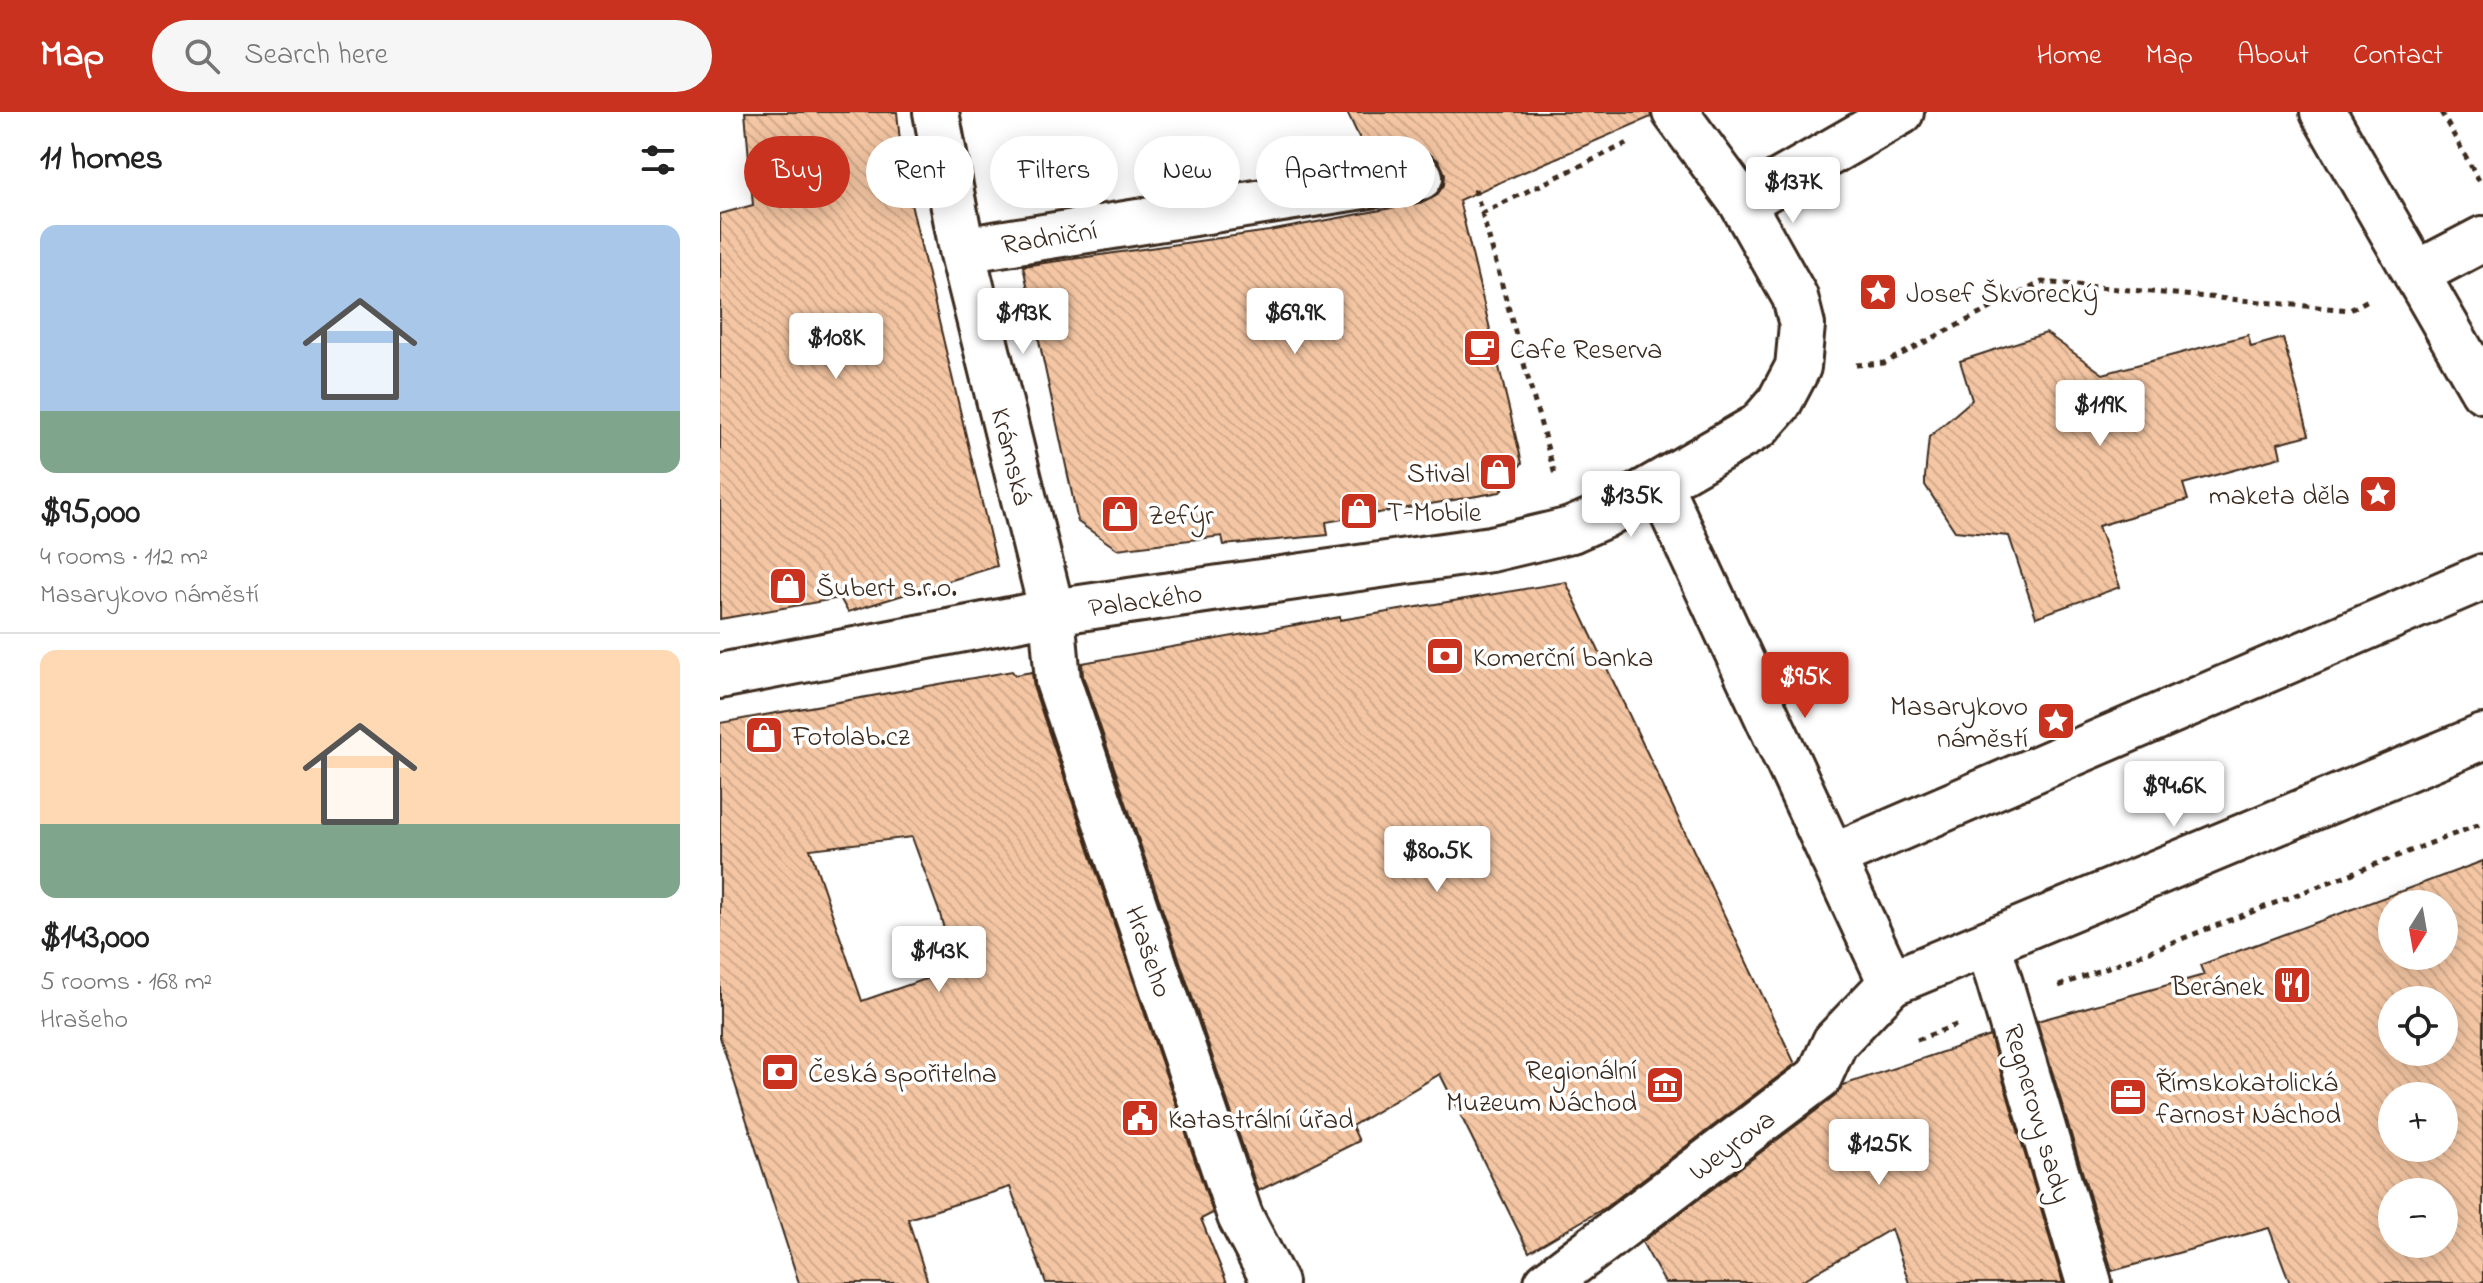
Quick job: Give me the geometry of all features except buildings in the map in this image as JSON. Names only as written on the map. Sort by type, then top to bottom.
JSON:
[{"type":"street","name":"Krámská","points":[[936,112],[962,250],[1052,612]]},
{"type":"street","points":[[1742,203],[1901,112]]},
{"type":"street","points":[[2323,112],[2483,390]]},
{"type":"street","points":[[1677,115],[1742,203],[1795,297],[1802,325],[1798,367],[1779,403],[1759,426],[1659,484],[1891,983],[2483,737]]},
{"type":"street","name":"Radniční","points":[[962,250],[1256,203]]},
{"type":"street","points":[[2416,274],[2483,239]]},
{"type":"street","name":"Palackého","points":[[720,676],[1052,612],[1491,549],[1571,530],[1659,484]]},
{"type":"street","points":[[1832,857],[2483,577]]},
{"type":"street","name":"Hrašeho","points":[[1052,612],[1058,681],[1240,1216],[1275,1283]]},
{"type":"street","name":"Regnerovy sady","points":[[1988,943],[2089,1283]]},
{"type":"street","name":"Weyrova","points":[[1547,1283],[1819,1077],[1835,1042],[1891,983]]},
{"type":"path","points":[[2441,112],[2483,189]]},
{"type":"path","points":[[1482,213],[1677,115]]},
{"type":"path","points":[[1435,175],[1469,170],[1571,530]]},
{"type":"path","points":[[1798,367],[1884,363],[2042,282],[2350,310],[2416,274]]},
{"type":"path","points":[[1906,1044],[2483,823]]},
{"type":"place","name":"Josef Škvorecký","points":[[1878,292]]},
{"type":"place","name":"Cafe Reserva","points":[[1482,348]]},
{"type":"place","name":"Stival","points":[[1498,472]]},
{"type":"place","name":"maketa děla","points":[[2378,494]]},
{"type":"place","name":"T-Mobile","points":[[1359,511]]},
{"type":"place","name":"Zefýr","points":[[1120,514]]},
{"type":"place","name":"Šubert s.r.o.","points":[[788,586]]},
{"type":"place","name":"Komerční banka","points":[[1445,656]]},
{"type":"place","name":"Masarykovo náměstí","points":[[2056,721]]},
{"type":"place","name":"Fotolab.cz","points":[[764,735]]},
{"type":"place","name":"Beránek","points":[[2292,985]]},
{"type":"place","name":"Česká spořitelna","points":[[780,1072]]},
{"type":"place","name":"Regionální Muzeum Náchod","points":[[1665,1085]]},
{"type":"place","name":"Římskokatolická farnost Náchod","points":[[2128,1097]]},
{"type":"place","name":"Katastrální úřad","points":[[1140,1118]]}]
